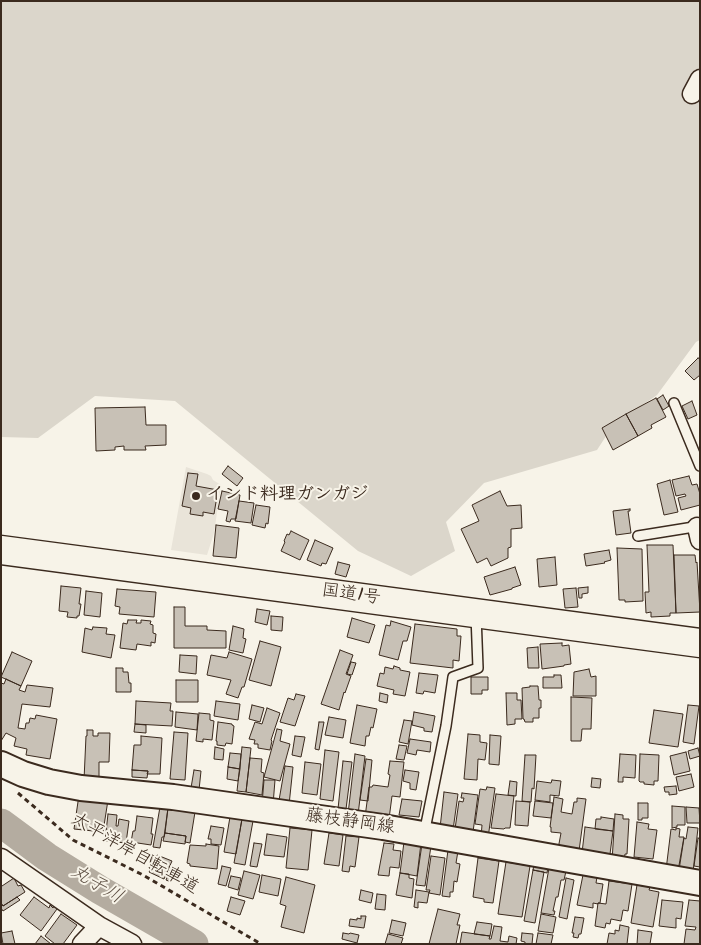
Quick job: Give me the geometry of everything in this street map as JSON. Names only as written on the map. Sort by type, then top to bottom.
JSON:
[{"type":"highway","name":"国道1号","points":[[1,550],[700,643]]},
{"type":"main road","name":"藤枝静岡線","points":[[1,764],[23,774],[49,782],[81,788],[173,797],[383,827],[700,883]]},
{"type":"street","points":[[1,858],[99,926],[132,944]]},
{"type":"street","points":[[82,944],[99,926]]},
{"type":"lane","points":[[674,403],[700,466]]},
{"type":"lane","points":[[638,536],[699,531]]},
{"type":"lane","points":[[424,834],[446,726],[452,677],[478,668],[476,612]]},
{"type":"path","name":"太平洋岸自転車道","points":[[13,789],[73,840],[143,875],[261,944]]},
{"type":"shaded area","points":[[1,1],[700,1],[700,340],[696,342],[657,395],[612,427],[597,450],[484,483],[446,522],[455,551],[411,576],[358,551],[175,401],[95,396],[38,438],[1,437]]},
{"type":"shaded area","points":[[186,467],[211,476],[213,480],[221,485],[214,533],[207,555],[171,550]]},
{"type":"building","points":[[698,358],[700,359],[700,375],[694,380],[685,371]]},
{"type":"building","points":[[663,395],[669,406],[663,410],[657,399]]},
{"type":"building","points":[[656,398],[666,417],[651,425],[652,428],[638,436],[626,414]]},
{"type":"building","points":[[692,401],[697,415],[688,419],[682,406]]},
{"type":"building","points":[[145,407],[146,425],[166,425],[166,445],[145,446],[146,450],[124,450],[124,446],[115,447],[115,450],[96,451],[95,408]]},
{"type":"building","points":[[626,414],[638,436],[613,450],[602,428]]},
{"type":"building","points":[[228,466],[243,478],[237,486],[222,474]]},
{"type":"building","points":[[188,473],[198,474],[196,486],[218,490],[214,514],[203,512],[203,516],[190,514],[191,508],[182,506]]},
{"type":"building","points":[[689,476],[692,485],[697,484],[700,494],[700,505],[681,510],[678,498],[686,496],[685,494],[676,496],[672,480]]},
{"type":"building","points":[[670,480],[678,512],[664,515],[657,484]]},
{"type":"building","points":[[222,491],[240,495],[236,519],[231,519],[230,522],[226,521],[228,511],[218,509]]},
{"type":"building","points":[[500,491],[507,506],[521,505],[522,528],[511,529],[511,547],[508,548],[508,558],[491,566],[487,558],[477,563],[461,529],[479,521],[472,505]]},
{"type":"building","points":[[239,501],[254,503],[251,523],[235,521]]},
{"type":"building","points":[[256,505],[270,507],[268,524],[266,523],[265,528],[252,525]]},
{"type":"building","points":[[630,509],[628,511],[631,533],[616,535],[613,511]]},
{"type":"building","points":[[216,525],[239,528],[236,558],[213,556]]},
{"type":"building","points":[[291,531],[309,540],[300,560],[281,551],[287,534],[289,535]]},
{"type":"building","points":[[315,540],[333,548],[326,564],[322,563],[321,566],[307,560]]},
{"type":"building","points":[[647,545],[673,545],[676,613],[670,613],[670,616],[651,617],[651,612],[646,613],[645,592],[649,592]]},
{"type":"building","points":[[617,548],[642,549],[643,601],[625,602],[625,600],[619,600]]},
{"type":"building","points":[[609,550],[611,560],[605,563],[586,566],[584,554]]},
{"type":"building","points":[[674,555],[695,555],[700,612],[676,613]]},
{"type":"building","points":[[555,557],[557,585],[539,587],[537,559]]},
{"type":"building","points":[[338,562],[350,565],[346,577],[335,574]]},
{"type":"building","points":[[515,567],[521,585],[490,595],[484,577]]},
{"type":"building","points":[[61,586],[81,588],[79,604],[81,604],[77,618],[67,617],[68,612],[59,611]]},
{"type":"building","points":[[588,587],[588,593],[582,594],[582,598],[579,598],[578,588]]},
{"type":"building","points":[[576,588],[578,607],[565,608],[563,589]]},
{"type":"building","points":[[117,589],[156,592],[154,617],[119,614],[120,607],[115,606]]},
{"type":"building","points":[[86,591],[102,593],[100,617],[84,615]]},
{"type":"building","points":[[174,607],[185,607],[185,626],[207,626],[207,630],[226,631],[226,648],[174,648]]},
{"type":"building","points":[[257,609],[270,611],[267,625],[255,622]]},
{"type":"building","points":[[271,616],[283,617],[282,631],[271,630]]},
{"type":"building","points":[[352,618],[375,625],[369,643],[347,637]]},
{"type":"building","points":[[128,620],[137,620],[136,623],[141,623],[141,620],[151,621],[153,633],[156,634],[155,643],[151,642],[151,646],[137,644],[136,650],[120,648],[123,623],[127,624]]},
{"type":"building","points":[[391,621],[411,627],[407,641],[403,641],[398,660],[379,655],[386,625],[390,626]]},
{"type":"building","points":[[415,624],[457,629],[457,636],[461,636],[459,661],[453,660],[453,668],[410,663]]},
{"type":"building","points":[[233,626],[244,629],[243,638],[246,639],[243,653],[229,650]]},
{"type":"building","points":[[93,627],[107,628],[106,634],[115,635],[111,658],[82,652],[85,628],[92,630]]},
{"type":"building","points":[[260,641],[281,647],[271,686],[249,680]]},
{"type":"building","points":[[562,643],[562,646],[569,645],[571,664],[542,669],[540,644]]},
{"type":"building","points":[[538,647],[539,668],[528,668],[527,648]]},
{"type":"building","points":[[340,650],[353,655],[346,674],[351,676],[339,710],[321,704]]},
{"type":"building","points":[[12,652],[32,661],[21,686],[1,677]]},
{"type":"building","points":[[229,652],[252,659],[244,687],[242,687],[238,698],[226,694],[231,680],[207,675],[211,655],[227,658]]},
{"type":"building","points":[[180,655],[197,656],[196,674],[179,672]]},
{"type":"building","points":[[351,662],[356,663],[352,675],[347,674]]},
{"type":"building","points":[[394,666],[400,668],[400,670],[410,672],[405,696],[393,694],[394,690],[377,686],[380,673],[384,674],[385,667],[393,669]]},
{"type":"building","points":[[116,668],[123,668],[123,672],[128,672],[131,692],[116,692]]},
{"type":"building","points":[[589,669],[591,677],[596,676],[596,696],[573,696],[574,672]]},
{"type":"building","points":[[419,673],[438,675],[435,693],[424,691],[423,694],[416,693]]},
{"type":"building","points":[[554,675],[561,675],[562,688],[543,688],[543,677],[554,677]]},
{"type":"building","points":[[471,677],[488,677],[488,690],[482,690],[482,694],[471,694]]},
{"type":"building","points":[[6,679],[21,686],[19,690],[25,692],[27,685],[53,688],[50,707],[22,704],[18,728],[25,729],[26,723],[29,723],[30,718],[35,719],[36,715],[57,719],[50,759],[26,755],[27,749],[14,746],[16,738],[6,733],[1,741],[1,683],[4,684]]},
{"type":"building","points":[[176,680],[198,680],[198,702],[176,702]]},
{"type":"building","points":[[538,686],[541,708],[539,708],[539,718],[533,718],[533,722],[525,722],[523,719],[522,688]]},
{"type":"building","points":[[380,693],[388,695],[387,703],[379,701]]},
{"type":"building","points":[[506,693],[517,693],[517,700],[521,700],[522,719],[515,719],[515,724],[507,725]]},
{"type":"building","points":[[296,694],[305,696],[295,726],[280,722],[288,698],[294,700]]},
{"type":"building","points":[[571,697],[592,698],[591,729],[582,729],[581,741],[571,741]]},
{"type":"building","points":[[136,701],[171,703],[170,711],[173,711],[172,726],[135,724]]},
{"type":"building","points":[[216,701],[240,704],[238,720],[214,716]]},
{"type":"building","points":[[252,705],[264,708],[260,722],[249,719]]},
{"type":"building","points":[[357,705],[377,709],[373,728],[371,727],[369,736],[366,736],[365,746],[350,743]]},
{"type":"building","points":[[688,705],[699,706],[694,744],[683,742]]},
{"type":"building","points":[[267,708],[280,713],[271,740],[270,750],[258,748],[258,744],[254,744],[255,740],[249,739],[255,722],[262,724]]},
{"type":"building","points":[[654,710],[683,714],[678,747],[649,743]]},
{"type":"building","points":[[176,712],[198,714],[197,730],[175,727]]},
{"type":"building","points":[[414,712],[435,716],[432,732],[424,731],[424,728],[412,725]]},
{"type":"building","points":[[199,713],[210,714],[210,720],[214,721],[212,740],[203,739],[203,742],[196,741]]},
{"type":"building","points":[[329,717],[346,720],[343,738],[325,735]]},
{"type":"building","points":[[404,720],[412,721],[408,744],[399,742]]},
{"type":"building","points":[[218,722],[234,726],[232,744],[226,743],[225,746],[217,745]]},
{"type":"building","points":[[319,722],[324,722],[319,750],[315,749]]},
{"type":"building","points":[[135,724],[146,725],[146,733],[134,732]]},
{"type":"building","points":[[277,729],[282,730],[280,741],[290,744],[280,781],[264,777]]},
{"type":"building","points":[[87,730],[93,730],[93,736],[98,736],[98,733],[110,733],[109,762],[99,762],[99,781],[84,780]]},
{"type":"building","points":[[174,732],[188,733],[185,780],[170,779]]},
{"type":"building","points":[[468,734],[480,735],[480,742],[487,743],[485,760],[478,759],[477,780],[464,779]]},
{"type":"building","points":[[490,735],[501,736],[499,765],[489,764]]},
{"type":"building","points":[[141,736],[162,738],[160,774],[147,774],[148,771],[132,770],[134,745],[141,745]]},
{"type":"building","points":[[295,736],[305,737],[301,757],[292,755]]},
{"type":"building","points":[[410,739],[431,742],[430,752],[417,750],[416,755],[407,753]]},
{"type":"building","points":[[399,745],[407,746],[404,760],[396,759]]},
{"type":"building","points":[[215,747],[224,749],[223,760],[214,759]]},
{"type":"building","points":[[242,747],[251,748],[246,792],[237,791]]},
{"type":"building","points":[[698,748],[700,756],[690,759],[688,751]]},
{"type":"building","points":[[325,750],[339,752],[333,801],[320,799]]},
{"type":"building","points":[[686,752],[690,771],[674,775],[670,756]]},
{"type":"building","points":[[230,753],[241,754],[240,769],[228,767]]},
{"type":"building","points":[[355,754],[365,756],[358,815],[348,814]]},
{"type":"building","points":[[620,754],[636,755],[635,778],[623,777],[623,782],[618,782]]},
{"type":"building","points":[[640,754],[659,755],[658,781],[654,781],[654,785],[644,784],[644,782],[639,781]]},
{"type":"building","points":[[525,755],[536,755],[534,789],[532,788],[531,802],[522,801]]},
{"type":"building","points":[[250,758],[262,759],[261,772],[264,773],[262,795],[246,792]]},
{"type":"building","points":[[366,759],[372,760],[368,801],[360,800]]},
{"type":"building","points":[[343,761],[352,762],[346,809],[338,809]]},
{"type":"building","points":[[390,761],[404,762],[400,797],[392,796],[389,819],[365,817],[369,787],[373,785],[388,787]]},
{"type":"building","points":[[305,762],[321,764],[317,795],[302,793]]},
{"type":"building","points":[[285,766],[293,767],[289,805],[278,806]]},
{"type":"building","points":[[228,767],[240,769],[238,781],[227,779]]},
{"type":"building","points":[[132,770],[148,771],[147,778],[132,777]]},
{"type":"building","points":[[194,770],[201,771],[199,790],[191,788]]},
{"type":"building","points":[[405,770],[419,772],[416,790],[410,789],[410,783],[403,781]]},
{"type":"building","points":[[691,774],[694,787],[679,791],[676,777]]},
{"type":"building","points":[[592,778],[601,779],[600,788],[591,787]]},
{"type":"building","points":[[264,780],[275,780],[273,805],[262,804]]},
{"type":"building","points":[[552,780],[561,781],[559,796],[550,795],[550,802],[535,800],[537,781],[551,783]]},
{"type":"building","points":[[510,781],[517,782],[516,796],[508,795]]},
{"type":"building","points":[[676,786],[677,794],[669,795],[669,792],[665,792],[664,787]]},
{"type":"building","points":[[487,787],[495,788],[488,838],[481,837],[482,825],[475,824],[480,789],[486,790]]},
{"type":"building","points":[[444,792],[458,794],[453,830],[440,828]]},
{"type":"building","points":[[462,793],[478,795],[473,832],[455,829],[459,801],[463,802],[464,798],[461,798]]},
{"type":"building","points":[[496,794],[514,796],[510,828],[491,828]]},
{"type":"building","points":[[79,795],[108,800],[103,832],[74,829]]},
{"type":"building","points":[[554,797],[563,799],[561,812],[572,814],[574,802],[577,802],[577,798],[586,799],[579,851],[558,849],[561,833],[551,832],[550,827]]},
{"type":"building","points":[[402,799],[422,801],[419,817],[399,815]]},
{"type":"building","points":[[516,801],[530,802],[528,826],[515,825]]},
{"type":"building","points":[[535,801],[553,803],[551,818],[533,816]]},
{"type":"building","points":[[638,803],[648,803],[648,818],[638,820]]},
{"type":"building","points":[[672,806],[685,807],[685,825],[677,825],[677,827],[672,828]]},
{"type":"building","points":[[160,807],[168,808],[164,837],[162,837],[160,848],[153,847]]},
{"type":"building","points":[[686,807],[699,808],[700,823],[687,823]]},
{"type":"building","points":[[168,808],[195,812],[190,843],[185,842],[186,836],[165,833]]},
{"type":"building","points":[[108,814],[117,815],[116,826],[118,826],[119,819],[129,821],[126,843],[105,841]]},
{"type":"building","points":[[615,814],[623,815],[623,819],[629,819],[627,854],[625,854],[624,862],[612,861]]},
{"type":"building","points":[[137,816],[153,818],[151,845],[131,842]]},
{"type":"building","points":[[230,817],[242,819],[236,854],[224,852]]},
{"type":"building","points":[[601,817],[614,819],[613,831],[595,829],[596,819],[601,819]]},
{"type":"building","points":[[242,819],[253,821],[245,865],[234,863]]},
{"type":"building","points":[[637,822],[649,824],[648,829],[657,830],[653,859],[634,857]]},
{"type":"building","points":[[211,826],[224,828],[221,845],[211,844],[211,839],[208,839]]},
{"type":"building","points":[[585,827],[613,831],[610,854],[582,853]]},
{"type":"building","points":[[688,827],[698,828],[693,872],[679,870],[684,838],[686,839]]},
{"type":"building","points":[[290,828],[312,830],[308,870],[286,868]]},
{"type":"building","points":[[676,828],[680,829],[679,837],[684,837],[678,871],[666,870],[671,829],[676,830]]},
{"type":"building","points":[[165,833],[186,836],[185,844],[163,841]]},
{"type":"building","points":[[329,833],[343,835],[339,866],[324,864]]},
{"type":"building","points":[[267,834],[287,837],[284,857],[264,855]]},
{"type":"building","points":[[346,836],[359,837],[355,867],[350,866],[349,872],[342,871]]},
{"type":"building","points":[[698,838],[700,839],[700,867],[694,866]]},
{"type":"building","points":[[404,842],[421,843],[417,876],[400,873]]},
{"type":"building","points":[[254,843],[262,844],[257,867],[250,866]]},
{"type":"building","points":[[384,843],[394,844],[393,850],[401,851],[399,868],[390,867],[389,876],[378,875]]},
{"type":"building","points":[[206,844],[219,846],[217,869],[190,866],[187,863],[190,845],[206,846]]},
{"type":"building","points":[[422,844],[431,846],[425,886],[416,885]]},
{"type":"building","points":[[448,850],[458,851],[456,863],[460,864],[457,882],[454,881],[453,892],[450,892],[450,897],[442,896]]},
{"type":"building","points":[[152,855],[172,861],[164,879],[149,872]]},
{"type":"building","points":[[431,856],[445,858],[440,895],[429,893],[430,890],[426,890]]},
{"type":"building","points":[[478,858],[499,861],[493,903],[484,902],[484,899],[473,897]]},
{"type":"building","points":[[506,862],[530,866],[522,917],[498,914]]},
{"type":"building","points":[[534,865],[548,867],[547,873],[533,870]]},
{"type":"building","points":[[172,866],[177,868],[171,882],[166,880]]},
{"type":"building","points":[[222,866],[231,868],[226,886],[218,884]]},
{"type":"building","points":[[549,868],[566,871],[564,880],[561,880],[558,897],[556,897],[554,915],[541,913]]},
{"type":"building","points":[[533,870],[544,872],[535,923],[524,921]]},
{"type":"building","points":[[244,871],[260,875],[253,899],[238,895]]},
{"type":"building","points":[[400,873],[409,874],[409,878],[414,879],[412,898],[396,895]]},
{"type":"building","points":[[262,875],[281,879],[278,896],[259,892]]},
{"type":"building","points":[[583,875],[597,877],[596,883],[603,884],[600,903],[593,903],[593,908],[577,905]]},
{"type":"building","points":[[231,876],[241,878],[238,890],[228,887]]},
{"type":"building","points":[[286,877],[315,885],[304,933],[281,927],[286,906],[280,904]]},
{"type":"building","points":[[14,878],[18,886],[21,885],[25,892],[3,906],[1,903],[1,885]]},
{"type":"building","points":[[566,878],[574,880],[567,919],[559,917]]},
{"type":"building","points":[[609,881],[632,884],[628,911],[623,910],[621,921],[611,919],[610,924],[606,923],[605,928],[595,926],[598,903],[606,904]]},
{"type":"building","points":[[637,885],[650,887],[649,890],[659,892],[653,927],[631,923]]},
{"type":"building","points":[[361,890],[373,893],[371,903],[359,900]]},
{"type":"building","points":[[416,890],[429,892],[427,903],[418,902],[418,908],[414,907]]},
{"type":"building","points":[[377,894],[386,895],[385,910],[375,909]]},
{"type":"building","points":[[17,897],[20,900],[3,911],[1,903],[3,906]]},
{"type":"building","points":[[34,897],[49,908],[50,905],[57,909],[41,931],[20,915]]},
{"type":"building","points":[[231,897],[245,901],[240,915],[227,911]]},
{"type":"building","points":[[662,900],[683,902],[681,919],[676,918],[676,928],[659,926]]},
{"type":"building","points":[[689,900],[700,901],[700,944],[684,944],[686,929],[695,930],[696,927],[685,926]]},
{"type":"building","points":[[438,909],[460,914],[457,925],[460,925],[456,944],[429,944]]},
{"type":"building","points":[[61,914],[77,925],[63,944],[55,944],[45,936]]},
{"type":"building","points":[[541,914],[556,917],[553,933],[538,931]]},
{"type":"building","points":[[361,916],[366,916],[364,928],[349,926],[350,919],[361,919]]},
{"type":"building","points":[[575,917],[584,918],[581,934],[579,934],[578,938],[573,937],[574,933],[572,933]]},
{"type":"building","points":[[392,920],[406,923],[403,936],[389,933]]},
{"type":"building","points":[[477,922],[492,924],[490,936],[474,934]]},
{"type":"building","points":[[620,925],[629,927],[627,944],[607,944],[609,933],[615,934],[615,930],[619,931]]},
{"type":"building","points":[[494,926],[502,927],[500,941],[508,942],[509,936],[517,938],[516,944],[460,944],[462,932],[490,936],[489,939],[491,939]]},
{"type":"building","points":[[638,930],[652,932],[650,944],[637,944]]},
{"type":"building","points":[[12,931],[15,944],[3,944],[1,933]]},
{"type":"building","points":[[343,933],[359,935],[357,943],[342,939]]},
{"type":"building","points":[[522,933],[533,934],[532,944],[525,944],[525,942],[521,941]]},
{"type":"building","points":[[538,933],[553,935],[551,944],[536,944]]},
{"type":"building","points":[[388,934],[403,938],[401,944],[385,944]]},
{"type":"building","points":[[41,936],[51,944],[35,944]]},
{"type":"waterway","name":"丸子川","points":[[1,823],[47,857],[194,944]]},
{"type":"place","name":"インド料理ガンガジ","points":[[196,496]]}]
